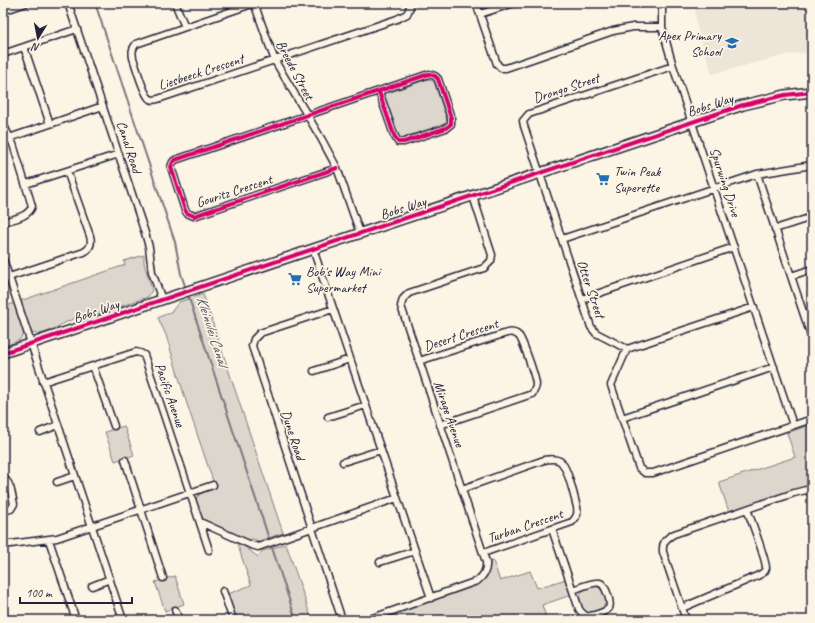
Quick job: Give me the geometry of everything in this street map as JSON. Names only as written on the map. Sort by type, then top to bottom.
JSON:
[{"type":"street","points":[[3,11],[26,3]]},
{"type":"street","name":"Canal Road","points":[[68,3],[145,233],[149,247],[152,272],[162,300]]},
{"type":"street","points":[[175,3],[185,27]]},
{"type":"street","name":"Liesbeeck Crescent","points":[[254,3],[136,44],[133,48],[133,58],[145,92],[151,100],[158,99],[275,61]]},
{"type":"street","name":"Breede Street","points":[[254,3],[275,61],[337,168],[360,233]]},
{"type":"street","points":[[275,61],[401,17],[409,12],[409,3]]},
{"type":"street","points":[[476,3],[496,64],[498,67],[506,68],[624,28],[662,26]]},
{"type":"street","points":[[480,14],[514,3]]},
{"type":"street","name":"Spurwing Drive","points":[[662,3],[662,26],[673,66],[794,425]]},
{"type":"street","points":[[3,54],[77,28]]},
{"type":"street","points":[[24,47],[50,124]]},
{"type":"street","name":"Drongo Street","points":[[540,173],[524,126],[523,121],[526,116],[673,66]]},
{"type":"street","points":[[307,116],[432,74],[438,79],[451,118],[451,124],[446,128],[404,142],[398,142],[394,135],[379,92]]},
{"type":"street","name":"Bobs Way","points":[[3,353],[744,105],[785,95],[812,92]]},
{"type":"street","points":[[6,138],[103,106]]},
{"type":"street","name":"Gouritz Crescent","points":[[307,116],[175,160],[172,164],[172,171],[185,210],[190,215],[198,215],[337,168]]},
{"type":"street","points":[[3,124],[6,138],[26,184],[32,206],[28,214],[3,222]]},
{"type":"street","points":[[26,184],[119,154]]},
{"type":"street","points":[[562,240],[757,174],[812,165]]},
{"type":"street","points":[[6,278],[84,252],[90,246],[92,241],[68,171]]},
{"type":"street","name":"Otter Street","points":[[540,173],[594,331],[627,349]]},
{"type":"street","points":[[757,174],[791,276],[809,321],[812,339]]},
{"type":"street","name":"Mirage Avenue","points":[[367,620],[477,581],[485,572],[486,566],[483,553],[401,310],[401,302],[404,296],[409,293],[484,268],[491,262],[491,252],[473,196]]},
{"type":"street","points":[[775,229],[812,217]]},
{"type":"street","points":[[582,299],[734,247]]},
{"type":"street","points":[[313,249],[431,598]]},
{"type":"street","points":[[3,259],[6,278],[31,344],[123,620]]},
{"type":"street","points":[[791,276],[812,269]]},
{"type":"street","points":[[754,306],[627,349],[611,385],[639,468],[645,473],[653,473],[812,419]]},
{"type":"street","name":"Dune Road","points":[[333,309],[260,333],[254,339],[252,346],[342,620]]},
{"type":"street","name":"Desert Crescent","points":[[419,361],[507,332],[511,332],[518,336],[521,340],[530,363],[536,384],[532,394],[440,425]]},
{"type":"street","name":"Pacific Avenue","points":[[43,382],[136,352],[144,355],[190,492]]},
{"type":"street","points":[[314,371],[350,359]]},
{"type":"street","points":[[93,366],[114,426]]},
{"type":"street","points":[[622,418],[774,367]]},
{"type":"street","points":[[328,417],[366,405]]},
{"type":"street","points":[[40,432],[58,425]]},
{"type":"street","points":[[343,462],[381,450]]},
{"type":"street","name":"Turban Crescent","points":[[462,489],[544,460],[556,459],[565,469],[578,512],[576,519],[572,522],[483,553]]},
{"type":"street","points":[[125,460],[163,578]]},
{"type":"street","points":[[57,482],[75,476]]},
{"type":"street","points":[[3,478],[6,480],[14,504],[11,509],[3,511]]},
{"type":"street","points":[[3,545],[49,540],[213,485]]},
{"type":"street","points":[[686,620],[663,552],[662,547],[666,538],[802,491],[806,490],[812,493]]},
{"type":"street","points":[[190,492],[209,550]]},
{"type":"street","points":[[200,522],[258,547],[397,498]]},
{"type":"street","points":[[682,608],[757,576],[766,569],[747,509]]},
{"type":"street","points":[[552,529],[579,609],[584,615],[589,616],[605,611],[609,608],[610,602],[605,587],[601,583],[573,590]]},
{"type":"street","points":[[49,540],[76,620]]},
{"type":"street","points":[[380,562],[415,551]]},
{"type":"street","points":[[92,586],[110,579]]},
{"type":"street","points":[[223,591],[233,620]]},
{"type":"street","points":[[175,610],[179,620]]},
{"type":"shaded area","points":[[695,3],[812,3],[812,52],[786,55],[712,74],[696,24]]},
{"type":"shaded area","points":[[428,79],[434,82],[448,123],[401,138],[399,137],[385,96],[388,93]]},
{"type":"shaded area","points":[[144,255],[144,263],[152,290],[148,297],[94,315],[75,318],[45,333],[34,334],[30,332],[20,301],[125,265],[124,261]]},
{"type":"shaded area","points":[[203,294],[283,533],[259,541],[252,539],[245,540],[210,524],[200,516],[196,502],[197,497],[200,494],[215,487],[186,401],[166,335],[158,318],[172,311],[179,302]]},
{"type":"shaded area","points":[[15,303],[24,332],[19,340],[3,346],[3,307]]},
{"type":"shaded area","points":[[812,424],[812,488],[805,487],[729,512],[719,482],[795,457],[787,433]]},
{"type":"shaded area","points":[[124,426],[134,455],[115,461],[105,432]]},
{"type":"shaded area","points":[[236,540],[258,557],[262,551],[286,544],[312,620],[236,620],[228,594],[251,585]]},
{"type":"shaded area","points":[[493,561],[500,581],[530,571],[537,588],[566,579],[571,595],[542,605],[547,620],[378,620],[479,584],[487,574],[489,562]]},
{"type":"shaded area","points":[[175,576],[184,604],[165,611],[155,582]]},
{"type":"shaded area","points":[[594,586],[600,588],[604,594],[606,602],[602,609],[587,613],[582,609],[579,596],[583,590]]},
{"type":"waterway","name":"Kleinvlei Canal","points":[[95,3],[175,242],[181,274],[186,289]]},
{"type":"waterway","name":"Kleinvlei Canal","points":[[188,295],[296,620]]},
{"type":"cycle path","points":[[337,168],[194,216],[187,213],[185,210],[171,167],[175,160],[429,74],[438,79],[451,118],[451,124],[446,128],[404,142],[398,142],[394,135],[379,92]]},
{"type":"cycle path","points":[[3,353],[743,105],[785,95],[812,92]]},
{"type":"place","name":"Apex Primary School","points":[[732,43]]},
{"type":"place","name":"Twin Peak Superette","points":[[603,179]]},
{"type":"place","name":"Bob's Way Mini Supermarket","points":[[295,279]]}]
